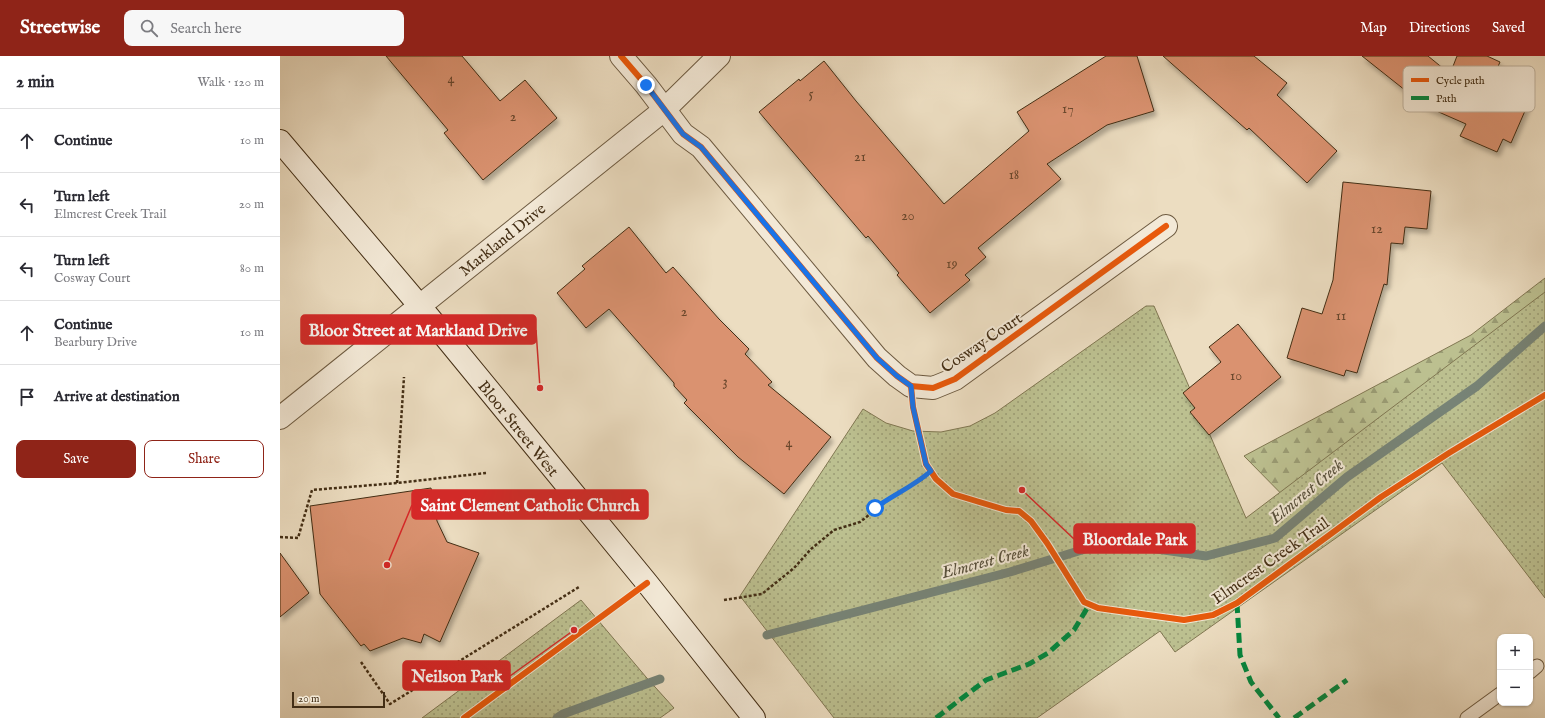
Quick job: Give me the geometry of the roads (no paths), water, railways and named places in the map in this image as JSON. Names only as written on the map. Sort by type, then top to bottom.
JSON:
[{"type":"street","name":"Cosway Court","points":[[620,56],[646,85],[683,134],[701,147],[877,358],[911,386],[933,388],[955,379],[1166,226]]},
{"type":"street","name":"Markland Drive","points":[[280,418],[664,110],[719,56]]},
{"type":"street","name":"Bloor Street West","points":[[280,141],[419,305],[647,583],[750,713]]},
{"type":"lane","points":[[1467,718],[1497,696]]},
{"type":"waterway","name":"Elmcrest Creek","points":[[767,635],[1010,572],[1108,542],[1206,556],[1275,538],[1347,477],[1477,386],[1545,326]]},
{"type":"waterway","name":"Elmcrest Creek","points":[[557,718],[563,714],[660,679]]},
{"type":"place","name":"Bloor Street at Markland Drive","points":[[540,388]]},
{"type":"place","name":"Bloordale Park","points":[[1022,490]]},
{"type":"place","name":"Saint Clement Catholic Church","points":[[387,565]]},
{"type":"place","name":"Neilson Park","points":[[574,630]]}]
